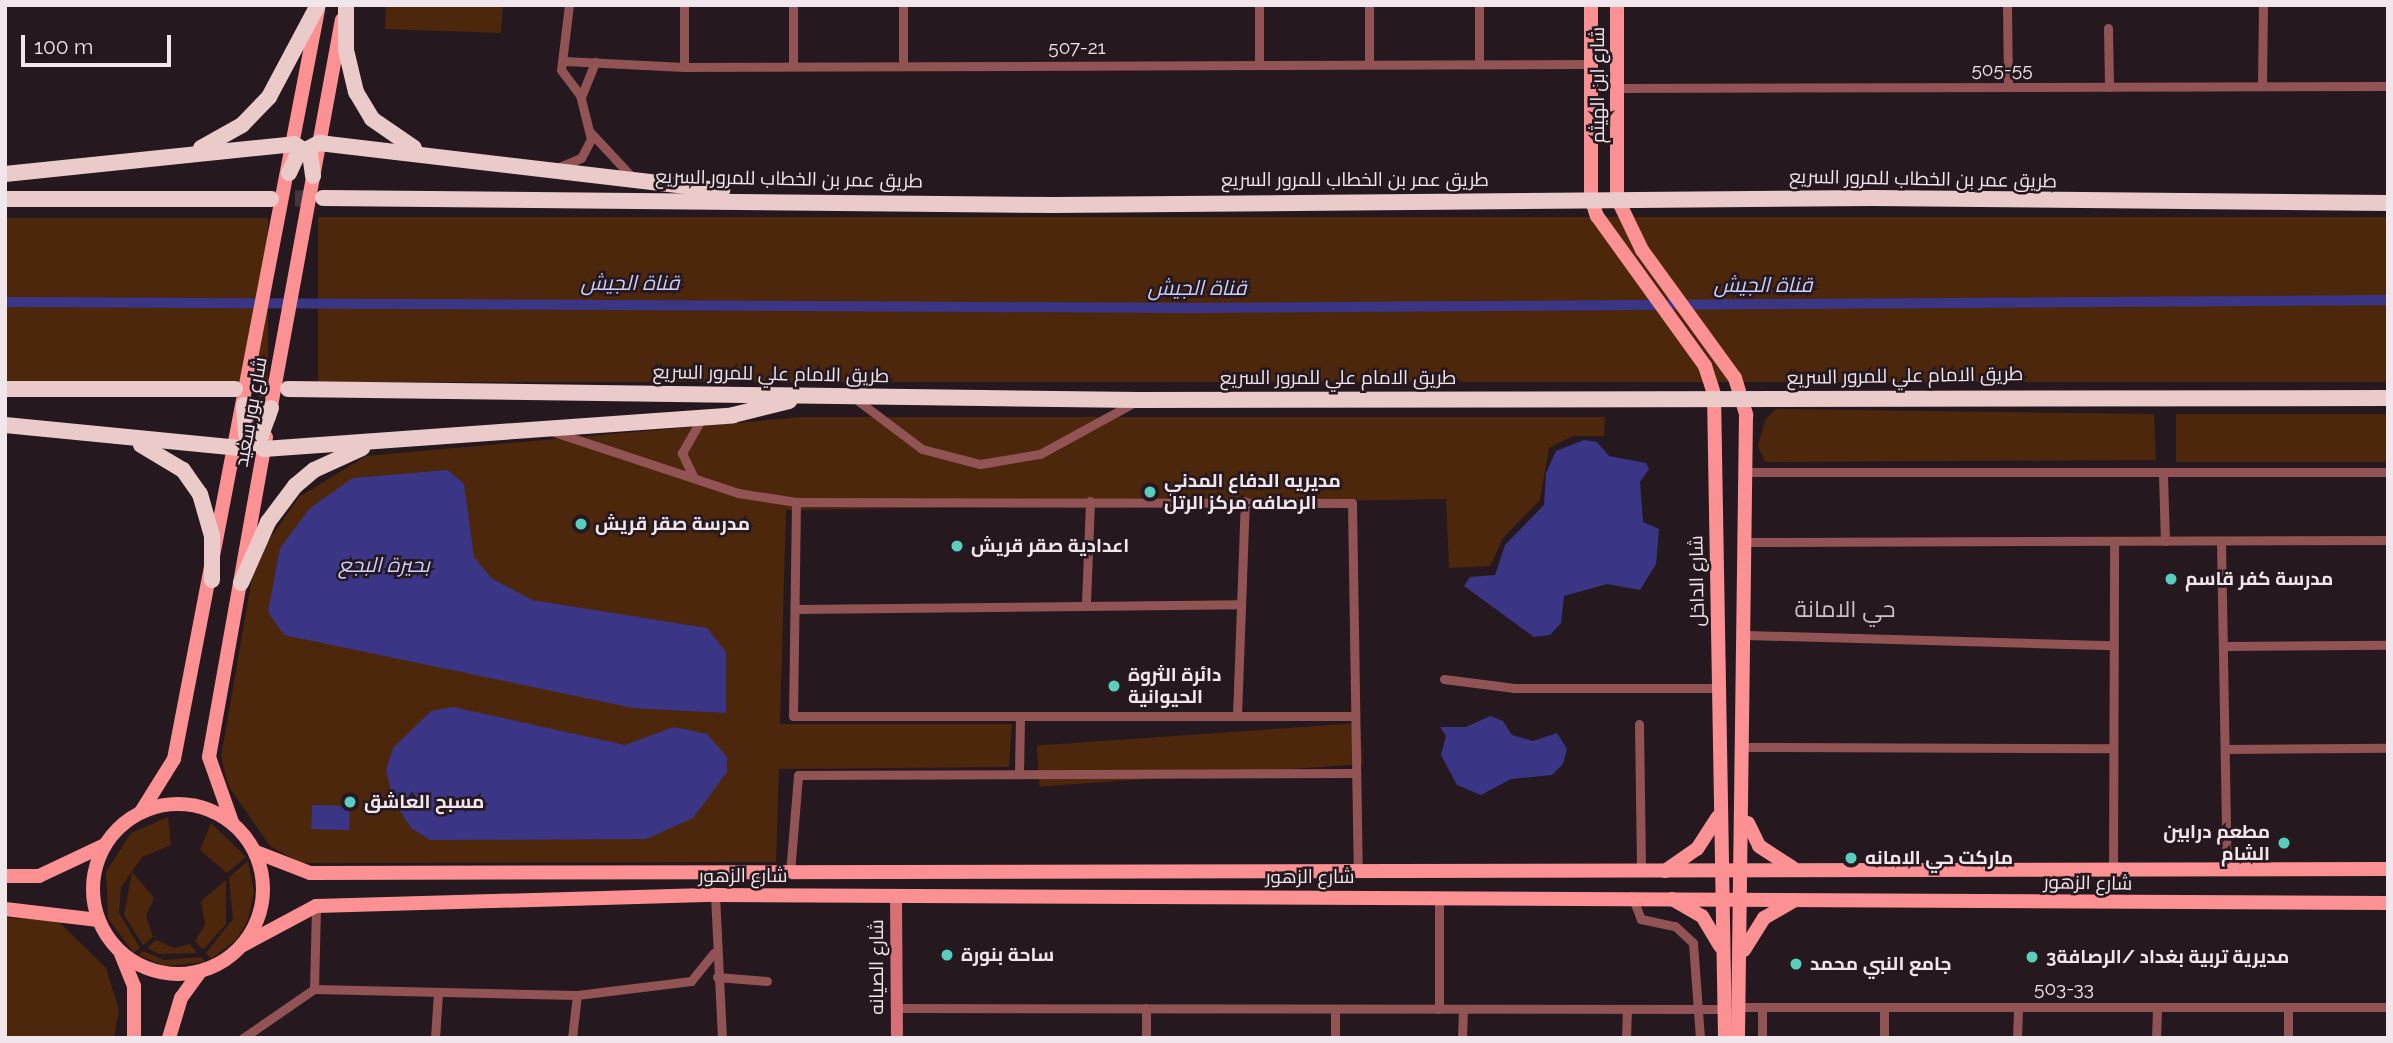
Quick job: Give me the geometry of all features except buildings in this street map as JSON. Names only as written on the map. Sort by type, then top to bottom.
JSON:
[{"type":"highway","points":[[192,152],[256,113],[280,82],[318,5]]},
{"type":"highway","points":[[345,5],[349,75],[362,105],[390,136],[426,152]]},
{"type":"highway","points":[[289,173],[305,150]]},
{"type":"highway","points":[[305,150],[313,176]]},
{"type":"highway","points":[[5,174],[192,152],[426,152],[790,198]]},
{"type":"highway","points":[[5,198],[271,199]]},
{"type":"highway","name":"طريق عمر بن الخطاب للمرور السريع","points":[[323,198],[790,198],[1054,205],[1175,201],[2388,203]]},
{"type":"highway","points":[[5,390],[235,389]]},
{"type":"highway","name":"طريق الامام علي للمرور السريع","points":[[288,389],[1138,400],[2119,394],[2388,398]]},
{"type":"highway","points":[[5,425],[129,441],[384,442],[703,417],[808,396]]},
{"type":"highway","points":[[244,405],[252,442]]},
{"type":"highway","points":[[252,442],[271,408]]},
{"type":"highway","points":[[129,441],[170,459],[192,481],[212,536],[212,580]]},
{"type":"highway","points":[[241,583],[268,522],[295,486],[333,459],[384,442]]},
{"type":"main road","points":[[305,150],[318,5]]},
{"type":"main road","points":[[305,150],[345,5]]},
{"type":"main road","name":"شارع ابن الهيثم","points":[[1591,5],[1591,162]]},
{"type":"main road","name":"شارع ابن الهيثم","points":[[1617,5],[1617,164]]},
{"type":"main road","points":[[1591,26],[1617,25]]},
{"type":"main road","name":"شارع الداخل","points":[[1591,162],[1591,198],[1602,227],[1711,379],[1716,433],[1723,957],[1738,1038]]},
{"type":"main road","name":"شارع الداخل","points":[[1617,164],[1625,219],[1735,378],[1746,434],[1744,872],[1741,958],[1725,1038]]},
{"type":"main road","name":"شارع بور سعيد","points":[[244,405],[289,173]]},
{"type":"main road","name":"شارع بور سعيد","points":[[271,408],[313,176]]},
{"type":"main road","name":"شارع بور سعيد","points":[[141,812],[174,759],[212,580],[252,442]]},
{"type":"main road","name":"شارع بور سعيد","points":[[232,822],[209,757],[241,583],[252,442]]},
{"type":"main road","points":[[1720,778],[1745,777]]},
{"type":"main road","points":[[5,876],[39,876],[105,845],[141,812],[188,804],[232,822],[256,852],[264,900],[243,945],[199,973],[181,998],[169,1038]]},
{"type":"main road","points":[[1661,873],[1697,849],[1720,813]]},
{"type":"main road","points":[[1745,813],[1759,846],[1805,871]]},
{"type":"main road","points":[[105,845],[93,895],[98,920],[121,954],[134,986],[134,1038]]},
{"type":"main road","name":"شارع الزهور","points":[[256,852],[310,873],[790,873],[1357,868],[1661,873],[2388,869]]},
{"type":"main road","points":[[789,896],[790,873]]},
{"type":"main road","name":"شارع الزهور","points":[[243,945],[316,906],[715,895],[1660,896],[2388,903]]},
{"type":"main road","points":[[1660,896],[1702,916],[1723,957]]},
{"type":"main road","points":[[1741,958],[1764,918],[1805,898]]},
{"type":"main road","points":[[5,909],[98,920]]},
{"type":"main road","points":[[121,954],[145,969],[199,973]]},
{"type":"street","points":[[569,5],[562,72],[581,97],[591,133],[635,179]]},
{"type":"street","points":[[684,5],[684,67]]},
{"type":"street","points":[[793,5],[793,66]]},
{"type":"street","points":[[903,5],[903,66]]},
{"type":"street","points":[[1259,5],[1259,64]]},
{"type":"street","points":[[1369,5],[1369,64]]},
{"type":"street","points":[[1479,5],[1479,64]]},
{"type":"street","points":[[2262,86],[2263,5]]},
{"type":"street","points":[[2008,6],[2008,87]]},
{"type":"street","points":[[2108,28],[2109,87]]},
{"type":"street","name":"507-21","points":[[564,61],[684,67],[1591,64]]},
{"type":"street","points":[[581,97],[595,62]]},
{"type":"street","name":"505-55","points":[[1617,88],[2388,86]]},
{"type":"street","points":[[556,169],[585,154],[591,133]]},
{"type":"street","points":[[851,396],[922,449],[980,464],[1040,454],[1138,400]]},
{"type":"street","points":[[696,480],[682,453],[703,417]]},
{"type":"street","points":[[544,429],[696,480],[796,502],[1090,500],[1352,503],[1351,716],[1357,868]]},
{"type":"street","points":[[1747,472],[2163,475],[2388,472]]},
{"type":"street","points":[[2163,475],[2165,541]]},
{"type":"street","points":[[1086,602],[1090,500]]},
{"type":"street","points":[[1237,716],[1245,501]]},
{"type":"street","points":[[796,502],[793,716],[1351,716]]},
{"type":"street","points":[[1747,542],[2388,540]]},
{"type":"street","points":[[2221,541],[2226,646],[2227,870]]},
{"type":"street","points":[[2113,870],[2114,542]]},
{"type":"street","points":[[796,609],[1086,602],[1240,604]]},
{"type":"street","points":[[1747,635],[2113,645]]},
{"type":"street","points":[[2226,646],[2388,645]]},
{"type":"street","points":[[1444,679],[1514,688],[1718,688]]},
{"type":"street","points":[[1019,774],[1020,716]]},
{"type":"street","points":[[1639,724],[1641,872]]},
{"type":"street","points":[[1746,747],[2113,748]]},
{"type":"street","points":[[2225,749],[2388,748]]},
{"type":"street","points":[[790,873],[798,775],[1355,773]]},
{"type":"street","points":[[715,895],[715,953],[722,1038]]},
{"type":"street","name":"شارع الصيانه","points":[[896,896],[897,1038]]},
{"type":"street","points":[[1439,896],[1439,1009]]},
{"type":"street","points":[[1632,896],[1641,919],[1675,926],[1693,943],[1701,1009],[1700,1038]]},
{"type":"street","points":[[314,989],[316,906]]},
{"type":"street","points":[[243,1038],[314,989],[577,995],[691,981],[715,953]]},
{"type":"street","points":[[717,977],[767,981]]},
{"type":"street","points":[[435,1038],[438,993]]},
{"type":"street","points":[[572,1038],[577,995]]},
{"type":"street","points":[[1762,1007],[1762,1038]]},
{"type":"street","points":[[1884,1007],[1884,1038]]},
{"type":"street","points":[[2017,1038],[2018,1007]]},
{"type":"street","points":[[2156,1038],[2157,1007]]},
{"type":"street","points":[[2288,1007],[2288,1038]]},
{"type":"street","name":"503-33","points":[[897,1008],[2388,1007]]},
{"type":"street","points":[[1146,1008],[1146,1038]]},
{"type":"street","points":[[1335,1009],[1335,1038]]},
{"type":"street","points":[[1462,1038],[1463,1009]]},
{"type":"street","points":[[1626,1038],[1627,1009]]},
{"type":"shaded area","points":[[386,5],[503,5],[501,33],[385,29]]},
{"type":"shaded area","points":[[318,217],[2388,217],[2388,382],[318,382]]},
{"type":"shaded area","points":[[5,218],[268,218],[268,383],[5,383]]},
{"type":"shaded area","points":[[1776,409],[2154,414],[2156,460],[1765,462],[1758,446],[1765,420]]},
{"type":"shaded area","points":[[2176,414],[2388,414],[2388,462],[2176,462]]},
{"type":"shaded area","points":[[802,417],[1605,417],[1604,436],[1573,436],[1549,448],[1540,500],[1503,538],[1490,566],[1449,568],[1446,499],[786,510],[780,724],[1012,724],[1009,767],[779,769],[776,862],[300,863],[270,846],[229,787],[221,757],[255,560],[299,497],[366,456]]},
{"type":"shaded area","points":[[1360,723],[1363,764],[1040,787],[1037,746]]},
{"type":"shaded area","points":[[168,817],[171,845],[142,857],[121,887],[119,913],[140,948],[134,953],[108,918],[106,872],[131,833]]},
{"type":"shaded area","points":[[211,823],[246,857],[227,873],[200,850]]},
{"type":"shaded area","points":[[248,861],[254,892],[248,920],[236,940],[211,959],[206,953],[233,919],[229,877]]},
{"type":"shaded area","points":[[132,872],[154,898],[146,916],[153,937],[143,945],[124,915]]},
{"type":"shaded area","points":[[226,880],[226,924],[203,950],[195,941],[205,925],[201,901]]},
{"type":"shaded area","points":[[5,918],[57,920],[106,968],[119,1010],[114,1038],[5,1038]]},
{"type":"shaded area","points":[[156,940],[174,948],[190,944],[197,953],[159,954],[147,948]]},
{"type":"shaded area","points":[[143,951],[164,960],[201,957],[205,962],[165,966],[138,955]]},
{"type":"water","points":[[1584,440],[1597,442],[1609,456],[1646,463],[1649,469],[1640,482],[1643,522],[1659,529],[1656,564],[1640,590],[1607,584],[1564,596],[1561,623],[1550,635],[1534,637],[1464,586],[1470,577],[1495,575],[1505,545],[1544,505],[1546,473],[1556,451]]},
{"type":"water","name":"بحيرة البجع","points":[[448,470],[464,484],[474,557],[491,578],[532,600],[707,628],[726,652],[726,713],[633,708],[284,635],[268,612],[280,548],[310,508],[353,478]]},
{"type":"water","points":[[453,707],[625,745],[674,727],[707,734],[727,757],[727,772],[693,818],[646,839],[430,840],[411,828],[393,800],[386,770],[393,748],[431,711]]},
{"type":"water","points":[[1490,716],[1503,721],[1512,735],[1533,741],[1557,733],[1567,749],[1563,764],[1552,775],[1511,779],[1481,795],[1457,785],[1441,755],[1446,736],[1440,727],[1466,727]]},
{"type":"water","points":[[312,805],[350,806],[349,830],[311,829]]},
{"type":"waterway","name":"قناة الجيش","points":[[5,302],[1190,308],[2388,300]]},
{"type":"tunnel","points":[[271,199],[323,198]]},
{"type":"tunnel","points":[[235,389],[288,389]]},
{"type":"place","name":"مديريه الدفاع المدني الرصافه مركز الرتل","points":[[1150,492]]},
{"type":"place","name":"مدرسة صقر قريش","points":[[581,524]]},
{"type":"place","name":"اعدادية صقر قريش","points":[[957,546]]},
{"type":"place","name":"مدرسة كفر قاسم","points":[[2171,579]]},
{"type":"place","name":"دائرة الثروة الحيوانية","points":[[1114,686]]},
{"type":"place","name":"مسبح العاشق","points":[[350,802]]},
{"type":"place","name":"مطعم درابين الشام","points":[[2284,843]]},
{"type":"place","name":"ماركت حي الامانه","points":[[1851,858]]},
{"type":"place","name":"ساحة بنورة","points":[[947,955]]},
{"type":"place","name":"مديرية تربية بغداد /الرصافة3","points":[[2032,957]]},
{"type":"place","name":"جامع النبي محمد","points":[[1796,964]]},
{"type":"district","name":"حي الامانة","points":[[1845,609]]}]
